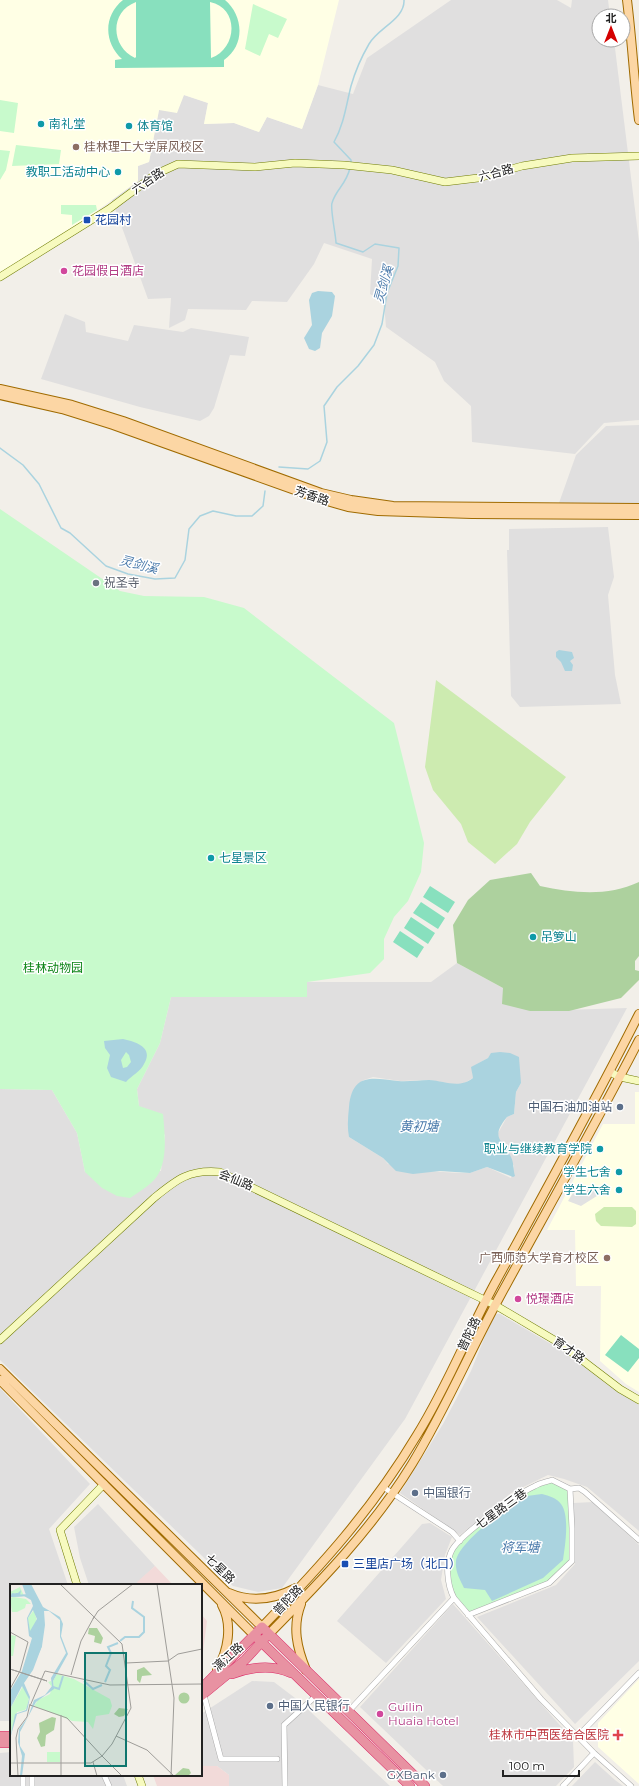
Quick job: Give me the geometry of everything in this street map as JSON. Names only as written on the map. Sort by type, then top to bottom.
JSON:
[{"type":"highway","name":"七星路","points":[[262,1627],[347,1712],[425,1786]]},
{"type":"highway","name":"漓江路","points":[[202,1688],[262,1627]]},
{"type":"highway","name":"漓江路","points":[[203,1698],[269,1634]]},
{"type":"highway","name":"七星路","points":[[254,1635],[410,1786]]},
{"type":"highway","points":[[227,1676],[248,1668],[271,1667],[283,1669],[297,1675]]},
{"type":"main road","points":[[627,0],[639,120]]},
{"type":"main road","points":[[631,0],[639,59]]},
{"type":"main road","name":"芳香路","points":[[0,389],[72,405],[123,421],[321,493],[351,500],[393,506],[639,508]]},
{"type":"main road","name":"芳香路","points":[[0,395],[62,410],[113,425],[320,499],[348,507],[378,511],[472,514],[639,515]]},
{"type":"main road","name":"普陀路","points":[[262,1627],[351,1531],[383,1487],[430,1413],[486,1300],[610,1072],[639,1014]]},
{"type":"main road","name":"普陀路","points":[[269,1634],[342,1558],[411,1466],[443,1411],[495,1305],[639,1040]]},
{"type":"main road","name":"七星路","points":[[0,1369],[262,1627]]},
{"type":"main road","name":"七星路","points":[[0,1380],[254,1635]]},
{"type":"main road","points":[[226,1592],[244,1598],[272,1598],[301,1586]]},
{"type":"main road","points":[[213,1677],[223,1659],[228,1634],[228,1623],[225,1611],[218,1599]]},
{"type":"main road","points":[[302,1601],[296,1618],[296,1634],[301,1657],[307,1672]]},
{"type":"street","name":"六合路","points":[[0,277],[109,209],[156,174],[178,164],[255,167],[295,163],[344,165],[392,170],[444,182],[478,178],[522,166],[572,158],[639,156]]},
{"type":"street","points":[[610,1072],[620,1077],[639,1081]]},
{"type":"street","name":"会仙路","points":[[0,1340],[154,1198],[179,1178],[196,1172],[210,1171],[227,1174],[495,1305]]},
{"type":"street","name":"育才路","points":[[495,1305],[561,1344],[620,1389],[639,1400]]},
{"type":"street","name":"七星路三巷","points":[[454,1598],[450,1590],[448,1570],[451,1551],[460,1540],[522,1493],[536,1485],[552,1480],[570,1489],[579,1488],[639,1540]]},
{"type":"street","points":[[77,1584],[60,1530],[104,1484]]},
{"type":"street","points":[[383,1487],[452,1532],[460,1540]]},
{"type":"street","points":[[468,1615],[549,1583],[572,1561],[570,1489]]},
{"type":"street","points":[[347,1712],[454,1598],[541,1700],[577,1737],[631,1786]]},
{"type":"street","points":[[577,1737],[639,1673]]},
{"type":"street","points":[[285,1786],[284,1725],[317,1695]]},
{"type":"street","points":[[203,1698],[221,1759],[277,1759]]},
{"type":"street","points":[[563,1786],[594,1753]]},
{"type":"street","points":[[104,1776],[109,1786]]},
{"type":"street","points":[[138,1776],[142,1786]]},
{"type":"shaded area","name":"桂林理工大学屏风校区","points":[[0,0],[339,0],[318,85],[302,129],[267,117],[259,132],[234,123],[204,124],[208,103],[184,95],[177,113],[159,110],[149,162],[138,166],[138,181],[87,218],[0,273]]},
{"type":"shaded area","points":[[451,0],[557,0],[571,8],[572,0],[608,0],[609,8],[591,8],[591,48],[615,48],[639,242],[639,420],[604,423],[575,454],[472,442],[471,406],[444,381],[435,362],[386,327],[384,303],[370,294],[372,259],[324,243],[314,264],[287,302],[252,301],[246,310],[188,309],[185,320],[169,328],[171,298],[148,299],[112,200],[138,181],[138,166],[149,162],[159,110],[184,95],[208,103],[204,124],[234,123],[259,132],[267,117],[302,129],[318,85],[353,94],[367,58]]},
{"type":"shaded area","points":[[65,314],[85,322],[86,332],[128,341],[134,325],[183,332],[191,328],[249,337],[245,356],[230,355],[214,408],[209,416],[200,421],[140,407],[41,379]]},
{"type":"shaded area","points":[[639,425],[639,504],[559,503],[576,455],[606,426]]},
{"type":"shaded area","points":[[608,527],[614,577],[608,595],[615,675],[621,704],[520,707],[511,696],[507,550],[509,550],[509,529]]},
{"type":"shaded area","points":[[457,963],[503,988],[530,1011],[627,1008],[405,1419],[282,1588],[258,1592],[233,1586],[0,1360],[0,1089],[52,1090],[77,1133],[85,1172],[161,1171],[165,1135],[139,1106],[137,1089],[160,1043],[171,997],[306,997],[307,982],[431,982]],"holes":[[[492,1053],[521,1083],[516,1092],[514,1114],[507,1117],[498,1133],[499,1141],[514,1166],[511,1178],[487,1167],[470,1173],[459,1173],[428,1171],[388,1164],[383,1158],[349,1137],[357,1085],[364,1080],[373,1077],[400,1081],[430,1080],[450,1084],[463,1084],[473,1078],[472,1067],[488,1058]]]},
{"type":"shaded area","name":"广西师范大学育才校区","points":[[635,1092],[639,1092],[639,1392],[626,1384],[600,1361],[601,1286],[576,1286],[575,1230],[547,1230],[603,1124],[635,1124]]},
{"type":"shaded area","points":[[579,1183],[600,1194],[581,1206],[568,1201]]},
{"type":"shaded area","points":[[494,1314],[500,1314],[568,1354],[608,1385],[639,1405],[639,1531],[587,1487],[548,1475],[511,1493],[460,1535],[400,1493],[443,1424],[471,1371]]},
{"type":"shaded area","points":[[0,1388],[90,1484],[49,1529],[68,1584],[10,1584],[10,1721],[0,1721]]},
{"type":"shaded area","points":[[594,1502],[639,1545],[639,1661],[575,1724],[477,1617],[556,1585],[575,1564],[573,1503]]},
{"type":"shaded area","points":[[98,1504],[155,1566],[138,1582],[138,1584],[89,1584],[80,1558],[74,1527]]},
{"type":"shaded area","points":[[430,1523],[452,1537],[445,1555],[441,1580],[446,1599],[386,1663],[337,1621],[422,1524]]},
{"type":"shaded area","points":[[155,1566],[172,1584],[138,1584],[137,1582]]},
{"type":"shaded area","points":[[453,1604],[573,1740],[574,1767],[556,1786],[443,1786],[360,1707]]},
{"type":"shaded area","points":[[202,1615],[207,1621],[202,1653]]},
{"type":"shaded area","name":"桂林市中西医结合医院","points":[[639,1679],[639,1784],[598,1747],[598,1723]]},
{"type":"shaded area","points":[[252,1681],[274,1682],[299,1701],[390,1786],[229,1786],[229,1775],[217,1766],[202,1766],[202,1713]]},
{"type":"shaded area","points":[[10,1752],[10,1776],[123,1776],[127,1786],[0,1786],[0,1753]]},
{"type":"shaded area","points":[[595,1762],[615,1780],[623,1786],[572,1786]]},
{"type":"shaded area","points":[[202,1766],[217,1766],[229,1775],[229,1786],[157,1786],[153,1776],[202,1776]]},
{"type":"green space","points":[[123,0],[225,0],[236,14],[240,30],[239,38],[231,54],[224,60],[224,67],[115,68],[115,60],[122,59],[116,53],[112,45],[108,30],[109,21],[116,6]],"holes":[[[136,2],[136,57],[135,58],[127,53],[121,46],[116,30],[117,21],[121,13],[127,7]],[[210,2],[220,6],[226,12],[232,29],[226,46],[220,53],[211,58]]]},
{"type":"green space","points":[[253,4],[287,19],[278,38],[269,34],[260,56],[245,49]]},
{"type":"green space","points":[[0,100],[18,103],[14,133],[0,131]]},
{"type":"green space","points":[[16,145],[61,150],[59,164],[12,166]]},
{"type":"green space","points":[[0,150],[10,151],[6,170],[0,180]]},
{"type":"green space","points":[[61,205],[96,205],[97,210],[72,225],[72,215],[61,214]]},
{"type":"green space","name":"七星景区","points":[[0,509],[120,591],[144,596],[204,597],[244,608],[394,723],[424,843],[421,872],[408,901],[394,917],[384,939],[384,959],[370,973],[307,982],[307,997],[171,997],[160,1043],[137,1089],[139,1106],[163,1114],[165,1142],[163,1160],[157,1177],[130,1198],[117,1196],[102,1188],[85,1172],[77,1133],[52,1090],[0,1089]]},
{"type":"green space","points":[[436,680],[566,777],[530,822],[517,844],[495,864],[468,842],[461,824],[433,790],[425,767]]},
{"type":"green space","points":[[531,873],[540,886],[577,892],[602,892],[615,890],[639,882],[639,956],[635,961],[635,970],[639,971],[639,980],[621,998],[569,1011],[530,1011],[502,1004],[503,988],[457,963],[453,925],[468,900],[490,880]]},
{"type":"green space","points":[[430,886],[455,902],[448,913],[423,897]]},
{"type":"green space","points":[[421,902],[445,918],[438,929],[413,913]]},
{"type":"green space","points":[[411,917],[435,933],[428,944],[404,928]]},
{"type":"green space","points":[[400,931],[424,947],[417,958],[393,942]]},
{"type":"green space","points":[[604,1207],[632,1207],[636,1211],[636,1224],[632,1227],[601,1226],[596,1221],[595,1214]]},
{"type":"green space","points":[[621,1335],[639,1349],[639,1358],[628,1372],[605,1355]]},
{"type":"green space","name":"将军塘","points":[[552,1480],[570,1489],[572,1561],[549,1583],[468,1615],[454,1598],[448,1580],[450,1560],[455,1545],[522,1493]]},
{"type":"water","points":[[318,291],[332,292],[335,296],[332,316],[322,333],[320,348],[315,351],[309,349],[304,338],[312,325],[309,300],[312,293]]},
{"type":"water","points":[[559,650],[572,652],[574,658],[570,661],[573,665],[572,671],[565,671],[561,662],[556,657],[556,652]]},
{"type":"water","points":[[123,1039],[142,1046],[147,1053],[147,1058],[143,1067],[126,1082],[111,1077],[107,1068],[110,1055],[105,1048],[104,1041]],"holes":[[[126,1052],[129,1055],[131,1062],[127,1067],[123,1068],[121,1060]]]},
{"type":"water","name":"黄初塘","points":[[491,1053],[510,1053],[519,1057],[521,1083],[516,1092],[514,1114],[507,1117],[498,1134],[501,1142],[512,1159],[515,1176],[513,1177],[487,1167],[470,1173],[440,1171],[413,1174],[396,1171],[383,1158],[349,1137],[348,1118],[351,1096],[354,1088],[359,1083],[365,1080],[380,1079],[402,1081],[429,1080],[452,1084],[462,1083],[473,1078],[471,1067],[488,1058]]},
{"type":"water","name":"将军塘","points":[[542,1494],[557,1500],[564,1509],[566,1531],[563,1560],[543,1578],[492,1601],[485,1590],[464,1588],[456,1569],[456,1562],[458,1554],[465,1545],[474,1535],[498,1515],[519,1500],[527,1496]]},
{"type":"waterway","name":"灵剑溪","points":[[351,164],[351,160],[334,142],[342,122],[351,86],[359,64],[369,44],[373,38],[400,13],[404,0]]},
{"type":"waterway","name":"灵剑溪","points":[[279,467],[308,469],[320,461],[327,442],[324,406],[337,387],[358,366],[374,345],[382,324],[387,293],[398,266],[399,248],[375,244],[363,252],[336,243],[332,203],[346,179],[350,168]]},
{"type":"waterway","name":"灵剑溪","points":[[0,448],[23,465],[39,484],[61,528],[70,533],[106,566],[128,574],[155,579],[175,578],[185,560],[189,529],[200,516],[213,511],[236,516],[252,516],[263,506],[265,491]]},
{"type":"place","name":"南礼堂","points":[[41,124]]},
{"type":"place","name":"体育馆","points":[[129,126]]},
{"type":"place","name":"桂林理工大学屏风校区","points":[[76,147]]},
{"type":"place","name":"教职工活动中心","points":[[118,172]]},
{"type":"place","name":"花园村","points":[[87,220]]},
{"type":"place","name":"花园假日酒店","points":[[64,271]]},
{"type":"place","name":"祝圣寺","points":[[96,583]]},
{"type":"place","name":"七星景区","points":[[211,858]]},
{"type":"place","name":"吊箩山","points":[[533,937]]},
{"type":"place","name":"中国石油加油站","points":[[620,1107]]},
{"type":"place","name":"职业与继续教育学院","points":[[600,1149]]},
{"type":"place","name":"学生七舍","points":[[619,1172]]},
{"type":"place","name":"学生六舍","points":[[619,1190]]},
{"type":"place","name":"广西师范大学育才校区","points":[[607,1258]]},
{"type":"place","name":"悦璟酒店","points":[[518,1299]]},
{"type":"place","name":"中国银行","points":[[415,1493]]},
{"type":"place","name":"三里店广场（北口）","points":[[345,1564]]},
{"type":"place","name":"中国人民银行","points":[[270,1706]]},
{"type":"place","name":"Guilin Huaia Hotel","points":[[380,1714]]},
{"type":"place","name":"桂林市中西医结合医院","points":[[618,1735]]},
{"type":"place","name":"GXBank","points":[[443,1775]]},
{"type":"park label","name":"桂林动物园","points":[[53,968]]}]
